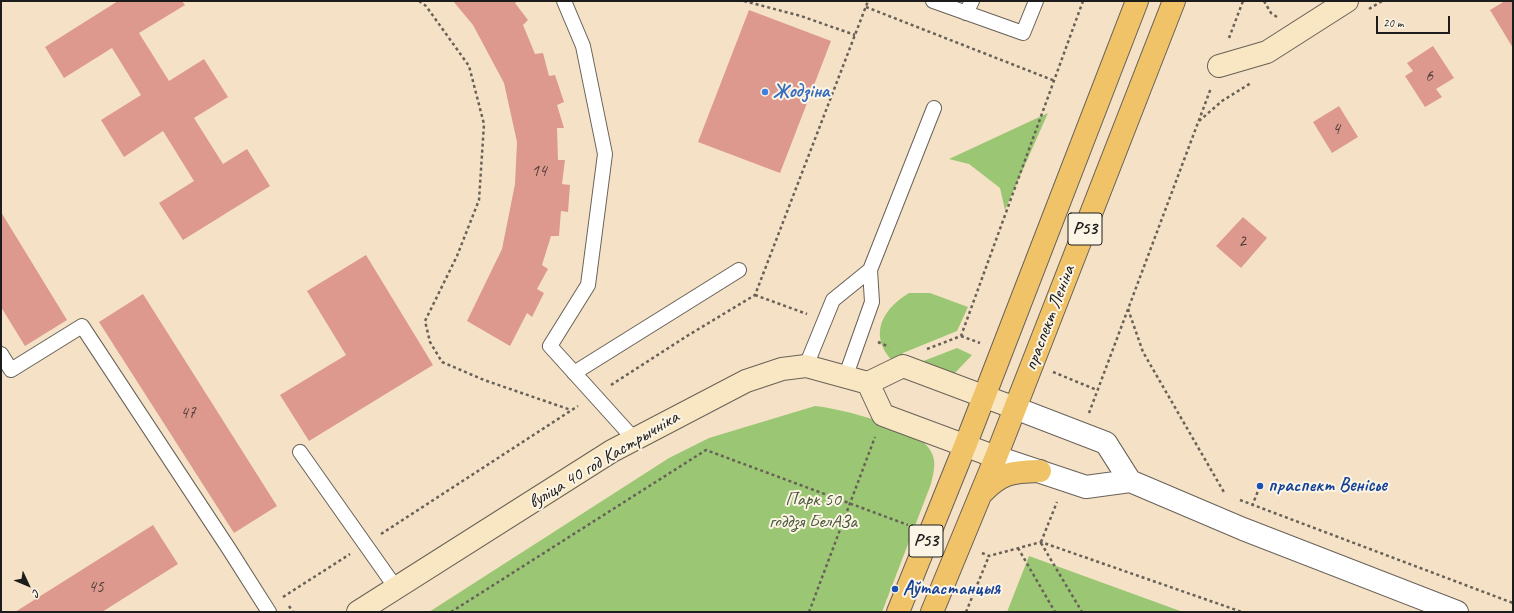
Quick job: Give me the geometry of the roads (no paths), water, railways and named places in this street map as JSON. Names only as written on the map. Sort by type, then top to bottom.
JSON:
[{"type":"main road","name":"праспект Леніна","points":[[898,612],[965,446],[1137,1]]},
{"type":"main road","name":"праспект Леніна","points":[[932,612],[996,457],[1174,1]]},
{"type":"main road","points":[[1218,66],[1267,52],[1346,1]]},
{"type":"main road","name":"вуліца 40 год Кастрычніка","points":[[358,612],[612,451],[746,381],[782,369],[806,366],[845,378],[868,383]]},
{"type":"main road","points":[[996,457],[883,416],[868,383],[903,366],[1015,408]]},
{"type":"main road","points":[[981,494],[993,482],[1004,475],[1015,472],[1040,471]]},
{"type":"street","points":[[1015,408],[1106,443],[1130,480]]},
{"type":"street","points":[[996,457],[1086,487],[1130,480],[1243,529],[1457,612]]},
{"type":"lane","points":[[564,1],[583,46],[605,154],[588,285],[550,346],[634,439]]},
{"type":"lane","points":[[933,1],[969,7],[1023,33],[1036,1]]},
{"type":"lane","points":[[845,378],[872,302],[870,270],[934,108]]},
{"type":"lane","points":[[574,374],[739,270]]},
{"type":"lane","points":[[806,366],[833,300],[870,270]]},
{"type":"lane","points":[[1,354],[11,370],[82,326],[229,548],[268,610]]},
{"type":"lane","points":[[300,452],[396,588]]},
{"type":"place","name":"Жодзіна","points":[[765,92]]},
{"type":"place","name":"праспект Венісье","points":[[1260,486]]},
{"type":"place","name":"Аўтастанцыя","points":[[895,589]]},
{"type":"park label","name":"Парк 50 годдзя БелАЗа","points":[[813,511]]}]
